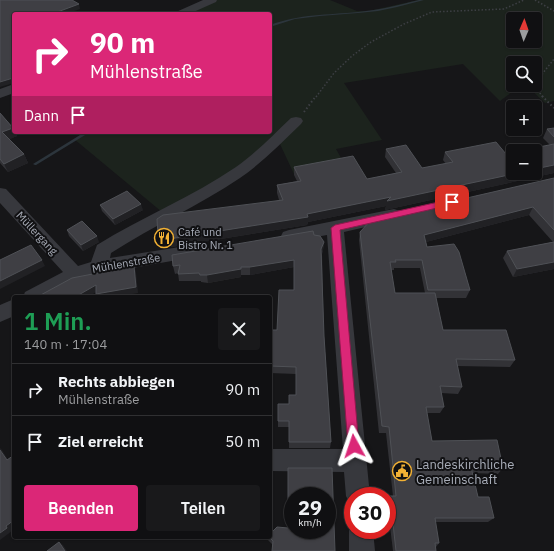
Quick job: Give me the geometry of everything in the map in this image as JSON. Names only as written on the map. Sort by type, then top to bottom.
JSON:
[{"type":"street","points":[[185,12],[212,0]]},
{"type":"street","points":[[0,94],[12,89]]},
{"type":"street","points":[[99,267],[103,250],[121,238],[179,208],[235,174],[254,161],[296,121]]},
{"type":"street","name":"Müllergang","points":[[0,193],[75,274]]},
{"type":"street","points":[[272,238],[335,228],[411,211]]},
{"type":"street","points":[[335,228],[357,487]]},
{"type":"street","name":"Mühlenstraße","points":[[36,295],[75,274],[99,267],[217,247]]},
{"type":"street","points":[[0,314],[12,308]]},
{"type":"street","points":[[272,460],[355,461]]},
{"type":"street","points":[[361,539],[362,551]]},
{"type":"path","points":[[296,121],[334,74],[352,56],[371,42],[404,24],[432,12],[504,9],[524,0]]},
{"type":"path","points":[[535,0],[554,11]]},
{"type":"path","points":[[554,59],[540,77],[537,86],[539,93],[554,108]]},
{"type":"shaded area","points":[[216,0],[330,0],[357,11],[369,11],[418,0],[554,0],[554,101],[545,103],[533,92],[542,92],[542,56],[506,56],[506,92],[512,92],[500,101],[463,64],[344,83],[382,140],[336,149],[345,165],[294,174],[279,142],[207,188],[162,212],[74,139],[82,134],[272,134],[272,12],[189,12]]},
{"type":"building","points":[[0,0],[72,0],[79,4],[57,12],[12,12],[12,78],[0,82]]},
{"type":"building","points":[[0,113],[12,127],[12,128],[2,132],[24,154],[4,164],[0,159]]},
{"type":"building","points":[[554,128],[554,137],[547,129]]},
{"type":"building","points":[[496,142],[506,154],[506,176],[387,201],[391,197],[307,214],[308,217],[169,239],[169,234],[158,236],[157,219],[163,215],[283,200],[277,185],[301,181],[294,167],[353,156],[367,179],[402,172],[386,149],[406,145],[422,168],[453,162],[445,152]]},
{"type":"building","points":[[554,144],[554,165],[542,168],[542,146]]},
{"type":"building","points":[[554,178],[554,230],[533,207],[424,235],[427,247],[454,244],[459,252],[470,290],[428,290],[422,260],[395,260],[396,262],[390,262],[395,293],[435,293],[443,330],[506,330],[515,360],[456,359],[462,387],[440,386],[444,407],[426,407],[432,441],[497,440],[503,468],[471,467],[478,497],[489,497],[494,518],[435,518],[439,543],[435,543],[436,551],[396,551],[395,539],[396,539],[396,487],[389,427],[382,426],[360,232],[371,220]]},
{"type":"building","points":[[127,191],[141,204],[113,219],[100,205]]},
{"type":"building","points":[[82,221],[97,236],[81,245],[67,230]]},
{"type":"building","points":[[313,231],[314,235],[320,236],[324,242],[321,249],[324,336],[331,442],[289,442],[289,421],[278,421],[278,404],[289,404],[289,395],[296,395],[296,367],[272,366],[272,330],[277,330],[279,290],[294,290],[294,260],[241,267],[241,269],[200,275],[199,273],[178,274],[180,265],[173,266],[172,255]]},
{"type":"building","points":[[554,242],[554,262],[517,269],[507,251]]},
{"type":"building","points":[[31,245],[42,260],[0,281],[0,260]]},
{"type":"building","points":[[134,266],[136,287],[96,294],[96,285],[78,295],[41,295],[72,278]]},
{"type":"building","points":[[0,450],[7,460],[12,456],[12,522],[6,526],[7,528],[0,533]]},
{"type":"building","points":[[288,468],[332,468],[333,487],[288,487]]},
{"type":"building","points":[[277,527],[284,528],[284,539],[335,539],[335,551],[272,551],[272,532]]},
{"type":"building","points":[[59,542],[65,551],[47,551]]},
{"type":"waterway","points":[[272,25],[295,18],[358,13],[423,0]]},
{"type":"waterway","points":[[35,164],[85,134]]},
{"type":"place","name":"Café und Bistro Nr. 1","points":[[164,238]]},
{"type":"place","name":"Landeskirchliche Gemeinschaft","points":[[402,471]]},
{"type":"route","points":[[354,446],[335,228],[452,202]]}]
